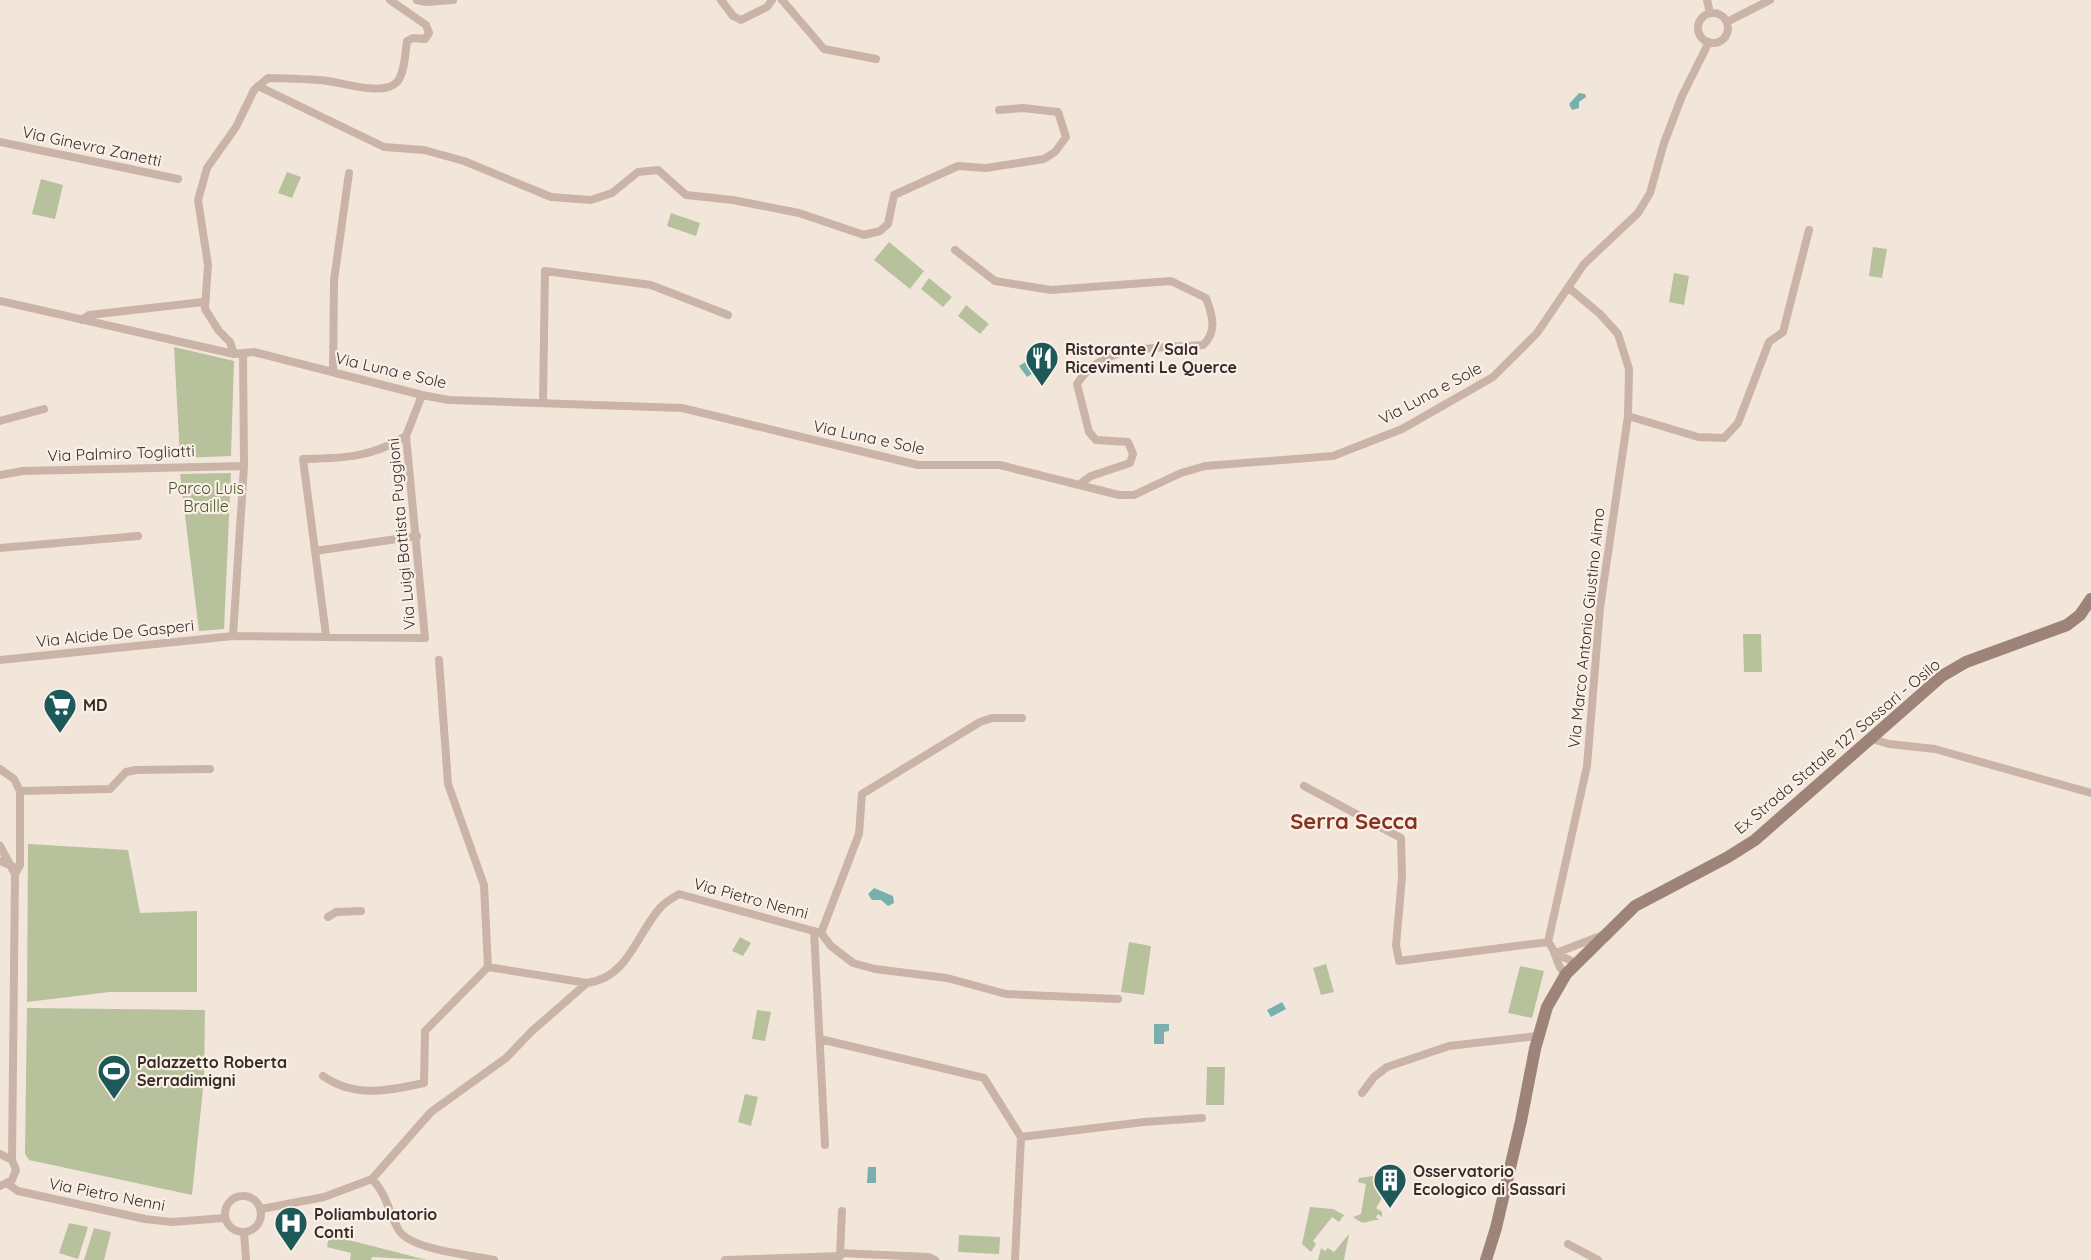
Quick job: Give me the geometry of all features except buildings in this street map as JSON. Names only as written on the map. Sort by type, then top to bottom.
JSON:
[{"type":"main road","name":"Ex Strada Statale 127 Sassari - Osilo","points":[[1486,1260],[1499,1217],[1538,1036],[1547,1007],[1575,963],[1635,906],[1728,857],[1755,840],[1942,676],[1966,662],[2067,625],[2080,615],[2091,599]]},
{"type":"street","points":[[233,636],[244,465],[238,354],[219,331],[203,302],[208,265],[200,218],[201,181],[207,168],[236,127],[258,87],[268,78],[321,80],[353,87],[385,87],[394,84],[400,76],[407,41],[413,38],[425,39],[429,33],[426,25],[390,0]]},
{"type":"street","points":[[417,0],[426,3],[453,0]]},
{"type":"street","points":[[721,0],[734,16],[741,20],[767,7],[772,0]]},
{"type":"street","points":[[782,0],[824,49],[876,59]]},
{"type":"street","points":[[1707,0],[1710,13]]},
{"type":"street","points":[[1727,22],[1770,0]]},
{"type":"street","points":[[1710,13],[1720,15],[1727,22],[1726,36],[1718,42],[1709,42],[1701,37],[1698,27],[1701,18],[1710,13]]},
{"type":"street","name":"Via Luna e Sole","points":[[0,301],[238,354],[254,352],[422,396],[449,400],[682,408],[918,465],[1000,465],[1119,495],[1134,495],[1181,473],[1205,466],[1333,456],[1402,429],[1493,377],[1537,333],[1584,264],[1638,213],[1650,193],[1664,142],[1682,96],[1709,42]]},
{"type":"street","points":[[258,87],[384,147],[424,150],[464,162],[551,197],[591,200],[612,194],[638,172],[658,170],[686,195],[733,200],[799,213],[864,235],[879,231],[888,224],[894,195],[958,166],[986,168],[1044,159],[1055,152],[1066,137],[1058,112],[1023,108],[999,110]]},
{"type":"street","name":"Via Ginevra Zanetti","points":[[0,142],[178,179]]},
{"type":"street","points":[[333,372],[334,280],[349,173]]},
{"type":"street","points":[[1628,416],[1698,437],[1724,438],[1738,423],[1769,342],[1783,332],[1809,230]]},
{"type":"street","points":[[955,250],[995,281],[1051,290],[1171,281],[1206,298],[1212,314],[1213,328],[1203,345],[1167,345],[1111,355],[1084,372],[1077,384],[1089,432],[1096,440],[1128,442],[1133,454],[1130,464],[1091,476],[1080,484]]},
{"type":"street","points":[[543,403],[545,271],[651,285],[728,315]]},
{"type":"street","name":"Via Marco Antonio Giustino Aimo","points":[[1548,942],[1587,766],[1600,608],[1628,416],[1629,369],[1618,334],[1600,314],[1569,288]]},
{"type":"street","points":[[82,320],[89,315],[203,302]]},
{"type":"street","name":"Via Luigi Battista Puggioni","points":[[422,396],[407,427],[406,436],[425,638]]},
{"type":"street","points":[[0,421],[44,409]]},
{"type":"street","points":[[326,635],[303,459],[352,458],[387,448],[406,436]]},
{"type":"street","name":"Via Palmiro Togliatti","points":[[0,475],[23,471],[244,465]]},
{"type":"street","points":[[0,548],[138,536]]},
{"type":"street","points":[[315,551],[417,536]]},
{"type":"street","name":"Via Alcide De Gasperi","points":[[0,660],[233,636],[326,635],[425,638]]},
{"type":"street","points":[[322,1076],[338,1087],[378,1092],[424,1083],[425,1031],[488,967],[484,885],[448,784],[439,660]]},
{"type":"street","points":[[1022,717],[992,718],[980,722],[862,794],[859,834],[818,932],[831,946],[853,963],[875,969],[947,978],[1006,994],[1118,999]]},
{"type":"street","points":[[1872,739],[1889,744],[1935,749],[2091,793]]},
{"type":"street","points":[[0,769],[14,779],[20,791],[20,865],[14,870]]},
{"type":"street","points":[[20,791],[110,789],[126,772],[210,769]]},
{"type":"street","points":[[1304,786],[1401,838],[1402,878],[1396,945],[1399,961],[1548,942],[1556,953],[1562,971],[1566,974]]},
{"type":"street","points":[[0,846],[14,870],[12,1160],[18,1191]]},
{"type":"street","points":[[0,861],[14,870]]},
{"type":"street","name":"Via Pietro Nenni","points":[[261,1209],[324,1197],[372,1179],[431,1112],[506,1058],[532,1031],[587,983],[599,982],[620,968],[661,907],[679,894],[818,932],[825,1145]]},
{"type":"street","points":[[328,917],[336,912],[361,910]]},
{"type":"street","points":[[1556,953],[1603,935]]},
{"type":"street","points":[[1556,953],[1575,963]]},
{"type":"street","points":[[488,967],[587,983]]},
{"type":"street","points":[[1362,1093],[1374,1077],[1387,1067],[1449,1046],[1538,1036]]},
{"type":"street","points":[[820,1039],[984,1078],[1021,1137],[1015,1260]]},
{"type":"street","points":[[1021,1137],[1144,1122],[1202,1118]]},
{"type":"street","points":[[0,1154],[12,1160]]},
{"type":"street","points":[[3,1187],[15,1175]]},
{"type":"street","points":[[372,1179],[380,1187],[399,1231],[405,1238],[419,1245],[494,1260]]},
{"type":"street","name":"Via Pietro Nenni","points":[[3,1187],[145,1219],[172,1222],[225,1218]]},
{"type":"street","points":[[238,1196],[249,1196],[261,1209],[258,1224],[244,1232],[234,1230],[225,1218],[226,1207],[238,1196]]},
{"type":"street","points":[[840,1256],[842,1211]]},
{"type":"street","points":[[244,1232],[246,1260]]},
{"type":"street","points":[[1568,1244],[1598,1260]]},
{"type":"street","points":[[725,1260],[840,1256],[929,1257],[935,1260]]},
{"type":"green space","points":[[287,172],[301,177],[292,198],[278,193]]},
{"type":"green space","points":[[41,179],[63,185],[55,219],[32,214]]},
{"type":"green space","points":[[671,213],[700,223],[696,236],[667,226]]},
{"type":"green space","points":[[889,242],[924,271],[910,289],[874,260]]},
{"type":"green space","points":[[1873,247],[1887,249],[1882,278],[1869,276]]},
{"type":"green space","points":[[1674,273],[1689,276],[1684,305],[1669,302]]},
{"type":"green space","points":[[929,278],[952,297],[943,307],[921,289]]},
{"type":"green space","points":[[966,305],[989,324],[980,334],[958,316]]},
{"type":"green space","name":"Parco Luis Braille","points":[[174,347],[234,361],[231,456],[180,458]]},
{"type":"green space","name":"Parco Luis Braille","points":[[231,473],[224,629],[199,631],[180,474]]},
{"type":"green space","points":[[1743,634],[1761,634],[1762,672],[1744,672]]},
{"type":"green space","points":[[28,844],[128,850],[140,913],[197,911],[197,992],[110,992],[27,1002]]},
{"type":"green space","points":[[740,937],[751,943],[743,956],[732,951]]},
{"type":"green space","points":[[1129,942],[1151,946],[1144,995],[1121,992]]},
{"type":"green space","points":[[1326,964],[1334,992],[1321,995],[1313,968]]},
{"type":"green space","points":[[1520,966],[1544,971],[1532,1018],[1508,1013]]},
{"type":"green space","name":"Palazzetto Roberta Serradimigni","points":[[27,1008],[205,1010],[204,1079],[192,1195],[29,1160],[25,1154]]},
{"type":"green space","points":[[757,1010],[771,1012],[765,1041],[752,1039]]},
{"type":"green space","points":[[1207,1067],[1225,1067],[1224,1105],[1206,1105]]},
{"type":"green space","points":[[745,1094],[758,1097],[751,1126],[738,1122]]},
{"type":"green space","points":[[1392,1164],[1401,1166],[1376,1208],[1382,1212],[1382,1217],[1378,1214],[1376,1217],[1379,1220],[1364,1223],[1353,1217],[1361,1214],[1366,1184],[1358,1182],[1359,1178],[1373,1176]]},
{"type":"green space","points":[[1310,1207],[1333,1209],[1344,1215],[1339,1222],[1332,1217],[1313,1241],[1316,1244],[1311,1252],[1302,1244]]},
{"type":"green space","points":[[69,1223],[88,1227],[78,1259],[59,1253]]},
{"type":"green space","points":[[94,1228],[111,1232],[104,1260],[84,1260]]},
{"type":"green space","points":[[1349,1234],[1344,1260],[1318,1260],[1321,1248],[1325,1251],[1328,1248],[1334,1252]]},
{"type":"green space","points":[[329,1235],[427,1260],[372,1257],[371,1260],[350,1260],[351,1253],[327,1247]]},
{"type":"green space","points":[[959,1235],[1000,1237],[999,1254],[958,1252]]},
{"type":"water","points":[[1579,93],[1585,94],[1586,97],[1579,102],[1579,108],[1572,110],[1569,104]]},
{"type":"water","points":[[1046,349],[1054,360],[1027,377],[1019,366]]},
{"type":"water","points":[[874,888],[893,896],[894,903],[888,906],[881,900],[872,900],[868,894]]},
{"type":"water","points":[[1282,1002],[1286,1009],[1271,1017],[1267,1010]]},
{"type":"water","points":[[1154,1024],[1169,1024],[1169,1031],[1164,1032],[1164,1044],[1154,1044]]},
{"type":"water","points":[[868,1167],[876,1167],[876,1183],[867,1183]]},
{"type":"place","name":"Ristorante / Sala Ricevimenti Le Querce","points":[[1042,387]]},
{"type":"place","name":"MD","points":[[60,734]]},
{"type":"place","name":"Palazzetto Roberta Serradimigni","points":[[114,1100]]},
{"type":"place","name":"Osservatorio Ecologico di Sassari","points":[[1390,1209]]},
{"type":"place","name":"Poliambulatorio Conti","points":[[291,1252]]},
{"type":"district","name":"Serra Secca","points":[[1354,821]]}]
